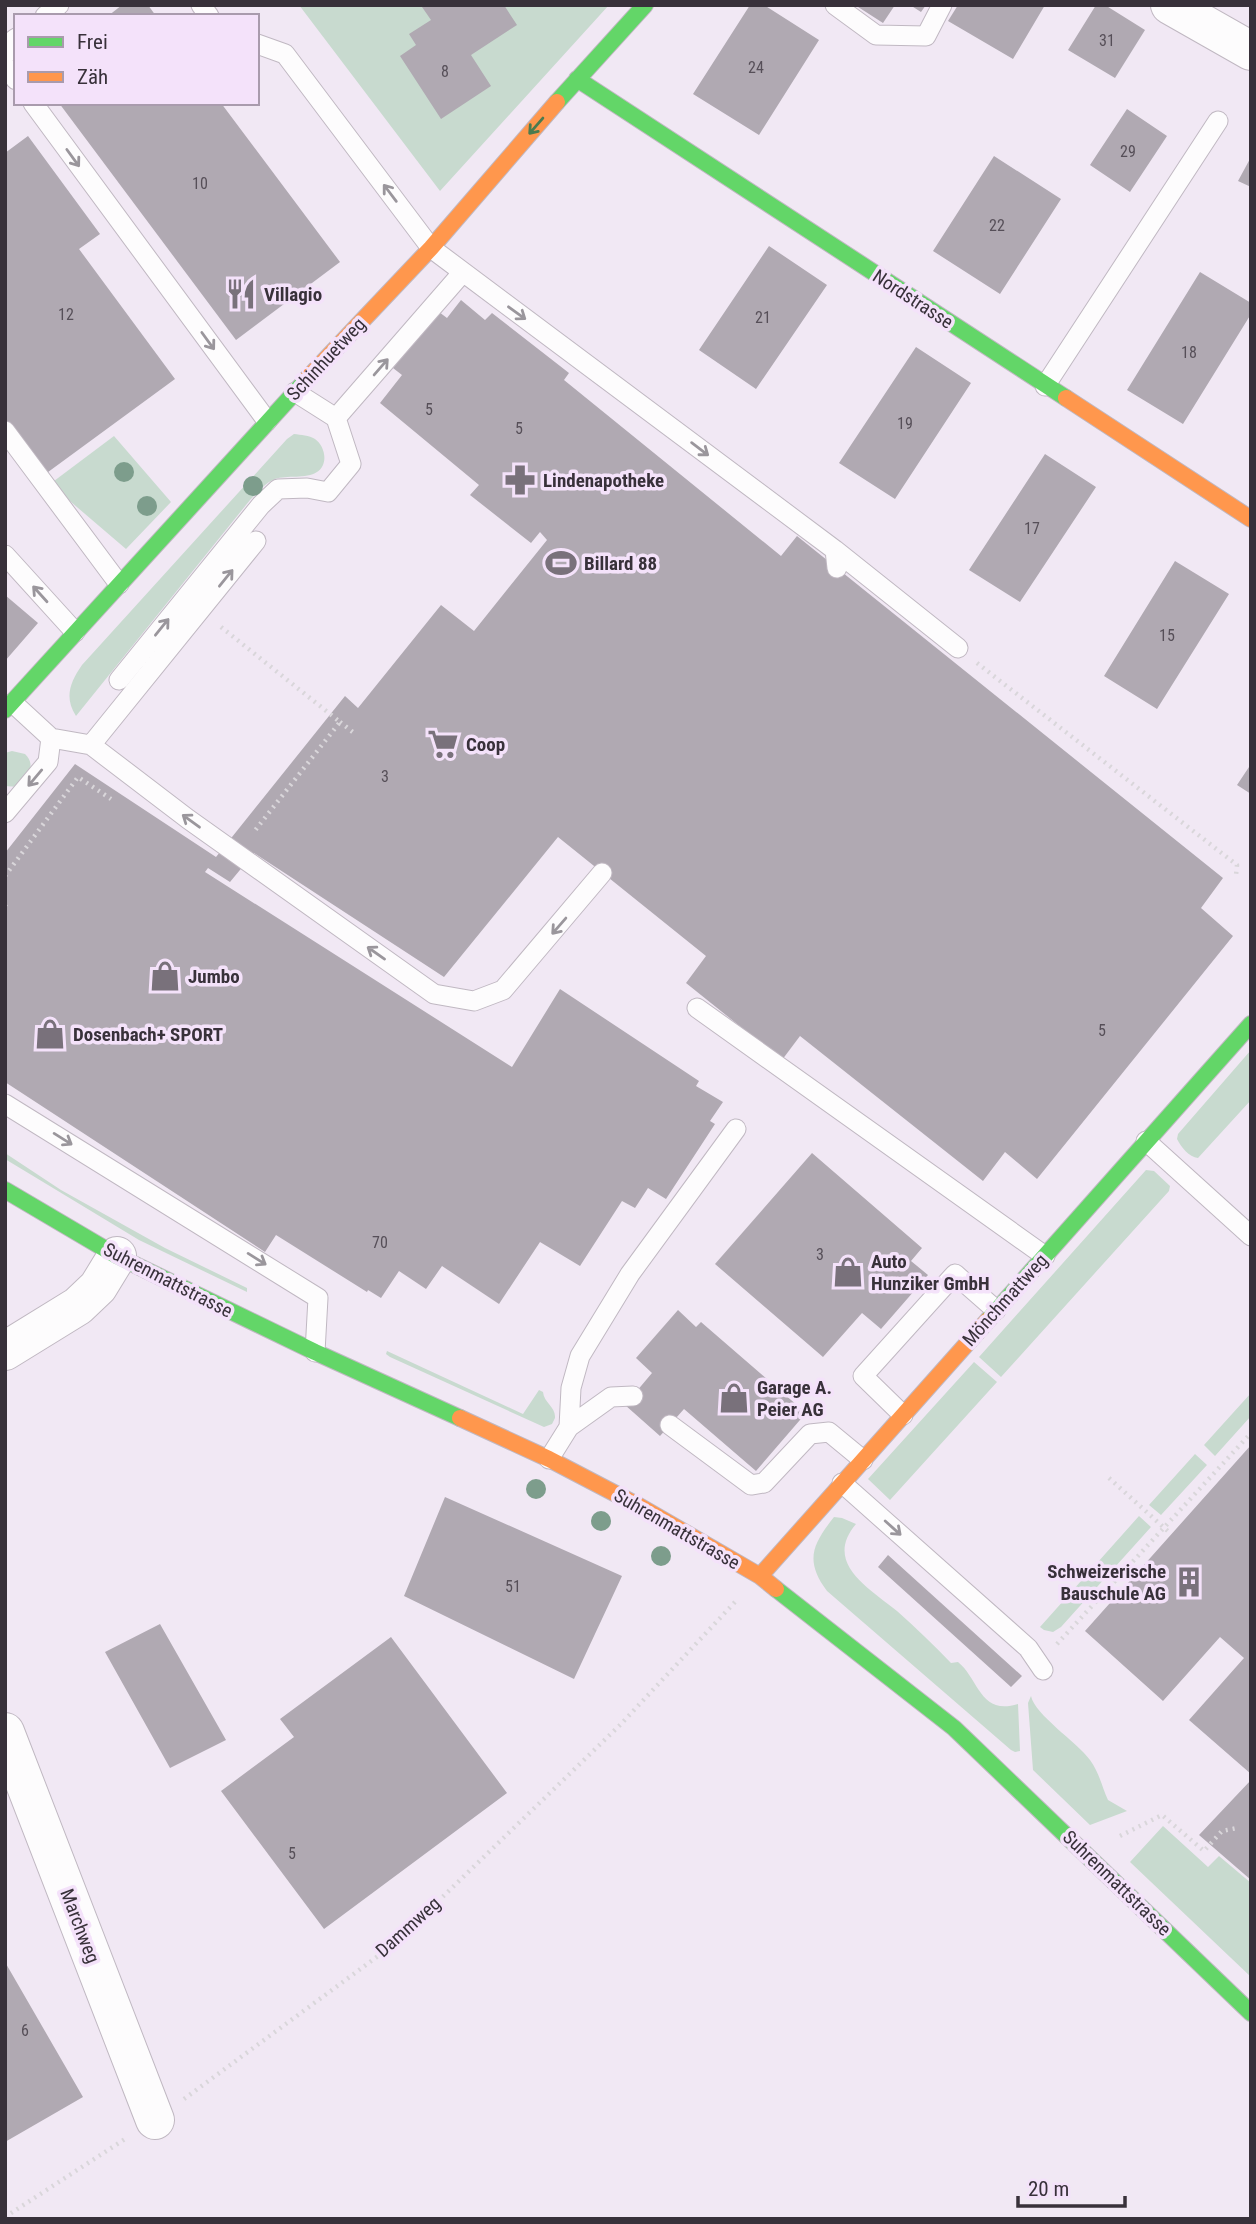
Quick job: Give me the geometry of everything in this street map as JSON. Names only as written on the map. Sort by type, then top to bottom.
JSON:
[{"type":"street","name":"Schinhuetweg","points":[[9,706],[267,421],[431,248],[577,79],[645,5]]},
{"type":"street","points":[[1170,5],[1251,51]]},
{"type":"street","name":"Nordstrasse","points":[[577,79],[1251,519]]},
{"type":"street","name":"Mönchmattweg","points":[[760,1576],[1251,1024]]},
{"type":"street","name":"Suhrenmattstrasse","points":[[5,1190],[117,1256],[315,1352],[550,1459],[639,1506],[760,1576],[954,1728],[1251,2012]]},
{"type":"street","points":[[5,1351],[78,1306],[98,1287],[117,1256]]},
{"type":"street","name":"Marchweg","points":[[5,1732],[155,2120]]},
{"type":"lane","points":[[835,5],[876,35],[926,36],[942,5]]},
{"type":"lane","points":[[5,55],[7,45],[14,40]]},
{"type":"lane","points":[[259,45],[285,54],[431,248],[836,559],[958,648]]},
{"type":"lane","points":[[34,105],[267,421]]},
{"type":"lane","points":[[1045,386],[1218,121]]},
{"type":"lane","points":[[336,418],[463,272]]},
{"type":"lane","points":[[119,680],[261,505],[278,489],[307,488],[328,492],[351,464],[336,418],[295,392]]},
{"type":"lane","points":[[5,431],[119,584]]},
{"type":"lane","points":[[91,745],[256,541]]},
{"type":"lane","points":[[5,555],[75,632]]},
{"type":"lane","points":[[9,706],[51,738],[91,745],[237,854],[434,994],[474,1001],[503,990],[602,873]]},
{"type":"lane","points":[[5,813],[48,762],[51,738]]},
{"type":"lane","points":[[697,1008],[1045,1256]]},
{"type":"lane","points":[[5,1104],[318,1298],[315,1352]]},
{"type":"lane","points":[[569,1427],[570,1388],[580,1356],[630,1274],[736,1129]]},
{"type":"lane","points":[[1146,1142],[1251,1236]]},
{"type":"lane","points":[[903,1415],[863,1376],[955,1274],[996,1310]]},
{"type":"lane","points":[[550,1459],[569,1427],[611,1397],[633,1396]]},
{"type":"lane","points":[[670,1425],[751,1485],[764,1483],[810,1434],[829,1432],[863,1460]]},
{"type":"lane","points":[[842,1483],[1028,1648],[1041,1667]]},
{"type":"path","points":[[220,627],[354,733]]},
{"type":"path","points":[[958,648],[1237,865],[1236,875]]},
{"type":"path","points":[[237,854],[340,722]]},
{"type":"path","points":[[5,876],[78,777],[112,799]]},
{"type":"path","points":[[1041,1667],[1251,1433]]},
{"type":"path","points":[[1109,1478],[1171,1534]]},
{"type":"path","name":"Dammweg","points":[[5,2217],[155,2120],[393,1945],[621,1724],[760,1576]]},
{"type":"path","points":[[1084,1852],[1162,1815],[1204,1851],[1222,1831],[1237,1828]]},
{"type":"green space","points":[[299,5],[609,5],[440,191]]},
{"type":"green space","points":[[294,434],[310,437],[318,442],[324,455],[321,469],[307,475],[275,479],[258,491],[76,716],[69,696],[74,678],[82,665]]},
{"type":"green space","points":[[114,436],[171,502],[126,549],[50,484]]},
{"type":"green space","points":[[12,751],[25,754],[30,763],[30,771],[19,787],[5,786],[5,753]]},
{"type":"green space","points":[[1251,1050],[1251,1100],[1198,1158],[1191,1156],[1177,1139],[1178,1134]]},
{"type":"green space","points":[[5,1153],[61,1190],[165,1248],[247,1288],[247,1292],[139,1240],[5,1159]]},
{"type":"green space","points":[[1146,1170],[1154,1171],[1170,1186],[1169,1191],[1001,1377],[979,1357]]},
{"type":"green space","points":[[387,1351],[523,1414],[539,1390],[554,1411],[555,1418],[552,1424],[544,1427],[390,1357],[386,1354]]},
{"type":"green space","points":[[974,1362],[997,1382],[890,1500],[868,1479]]},
{"type":"green space","points":[[1251,1393],[1251,1416],[1215,1456],[1204,1445]]},
{"type":"green space","points":[[1195,1454],[1207,1465],[1161,1515],[1149,1505]]},
{"type":"green space","points":[[1139,1516],[1151,1527],[1061,1627],[1053,1632],[1040,1627]]},
{"type":"green space","points":[[834,1517],[856,1524],[847,1538],[845,1551],[847,1563],[863,1584],[904,1617],[951,1663],[958,1662],[988,1700],[996,1705],[1018,1704],[1020,1751],[1011,1750],[827,1591],[815,1570],[814,1553],[816,1544]]},
{"type":"green space","points":[[1031,1696],[1048,1720],[1090,1760],[1108,1800],[1127,1811],[1090,1825],[1033,1770],[1028,1703]]},
{"type":"green space","points":[[1163,1826],[1208,1867],[1219,1856],[1251,1883],[1251,1977],[1130,1862]]},
{"type":"building","points":[[122,5],[148,5],[155,14],[111,14]]},
{"type":"building","points":[[504,5],[517,25],[471,55],[491,86],[441,119],[400,56],[416,45],[409,34],[431,20],[422,7]]},
{"type":"building","points":[[750,5],[764,5],[819,40],[759,135],[693,94]]},
{"type":"building","points":[[855,5],[895,5],[883,23]]},
{"type":"building","points":[[910,5],[926,5],[921,12]]},
{"type":"building","points":[[958,5],[1045,5],[1013,59],[948,21]]},
{"type":"building","points":[[1096,5],[1105,5],[1145,30],[1115,78],[1068,50]]},
{"type":"building","points":[[60,105],[222,105],[340,262],[236,340]]},
{"type":"building","points":[[1127,109],[1167,136],[1130,192],[1090,165]]},
{"type":"building","points":[[28,136],[100,234],[79,249],[175,379],[44,475],[5,422],[5,153]]},
{"type":"building","points":[[994,156],[1061,199],[1000,294],[933,251]]},
{"type":"building","points":[[1251,157],[1251,187],[1238,181]]},
{"type":"building","points":[[769,246],[827,285],[756,389],[699,350]]},
{"type":"building","points":[[1200,272],[1251,303],[1251,314],[1183,424],[1127,390]]},
{"type":"building","points":[[461,300],[485,320],[492,313],[569,373],[564,380],[781,556],[797,536],[1223,878],[1201,908],[1233,936],[1037,1179],[1005,1152],[983,1181],[800,1036],[782,1060],[686,983],[706,956],[558,837],[444,977],[254,853],[230,882],[208,868],[205,872],[512,1067],[560,989],[699,1081],[696,1086],[723,1102],[710,1121],[715,1124],[666,1199],[648,1188],[635,1208],[622,1201],[580,1266],[540,1242],[499,1304],[442,1266],[426,1289],[399,1271],[381,1298],[276,1235],[265,1252],[5,1082],[5,853],[75,764],[216,857],[345,696],[358,708],[441,605],[474,631],[547,540],[540,532],[531,543],[470,495],[479,485],[380,403],[402,375],[393,368],[439,312],[447,318]]},
{"type":"building","points":[[916,347],[971,383],[895,499],[839,463]]},
{"type":"building","points":[[1045,454],[1096,487],[1020,602],[969,570]]},
{"type":"building","points":[[1175,561],[1229,594],[1157,709],[1104,676]]},
{"type":"building","points":[[5,595],[38,623],[5,661]]},
{"type":"building","points":[[1251,764],[1251,794],[1237,785]]},
{"type":"building","points":[[812,1153],[922,1248],[911,1261],[928,1275],[881,1329],[862,1313],[823,1357],[715,1264]]},
{"type":"building","points":[[678,1310],[696,1327],[701,1322],[806,1413],[756,1471],[684,1409],[660,1436],[625,1405],[652,1373],[636,1358]]},
{"type":"building","name":"Schweizerische Bauschule AG","points":[[1251,1445],[1251,1774],[1189,1720],[1244,1658],[1220,1637],[1163,1701],[1085,1631]]},
{"type":"building","points":[[445,1497],[622,1576],[574,1679],[404,1596]]},
{"type":"building","points":[[888,1555],[1022,1676],[1011,1687],[878,1567]]},
{"type":"building","points":[[160,1624],[226,1740],[170,1768],[105,1652]]},
{"type":"building","points":[[391,1637],[507,1793],[324,1929],[221,1791],[294,1737],[280,1719]]},
{"type":"building","points":[[1251,1780],[1251,1880],[1199,1835]]},
{"type":"building","points":[[5,1962],[83,2097],[5,2142]]},
{"type":"traffic: fast","points":[[557,102],[645,5]]},
{"type":"traffic: fast","points":[[577,79],[1066,398]]},
{"type":"traffic: fast","points":[[5,710],[307,379]]},
{"type":"traffic: fast","points":[[988,1320],[1251,1024]]},
{"type":"traffic: fast","points":[[5,1190],[117,1256],[315,1352],[460,1418]]},
{"type":"traffic: fast","points":[[776,1589],[954,1728],[1251,2013]]},
{"type":"traffic: slow","points":[[307,379],[431,248],[557,102]]},
{"type":"traffic: slow","points":[[1066,398],[1251,519]]},
{"type":"traffic: slow","points":[[760,1576],[988,1320]]},
{"type":"traffic: slow","points":[[460,1418],[549,1459],[639,1506],[760,1576],[776,1589]]},
{"type":"place","name":"Villagio","points":[[241,294]]},
{"type":"place","name":"Lindenapotheke","points":[[520,480]]},
{"type":"place","name":"Billard 88","points":[[561,563]]},
{"type":"place","name":"Coop","points":[[443,744]]},
{"type":"place","name":"Jumbo","points":[[165,976]]},
{"type":"place","name":"Dosenbach+ SPORT","points":[[50,1034]]},
{"type":"place","name":"Auto Hunziker GmbH","points":[[848,1272]]},
{"type":"place","name":"Garage A. Peier AG","points":[[734,1398]]},
{"type":"place","name":"Schweizerische Bauschule AG","points":[[1189,1582]]}]
